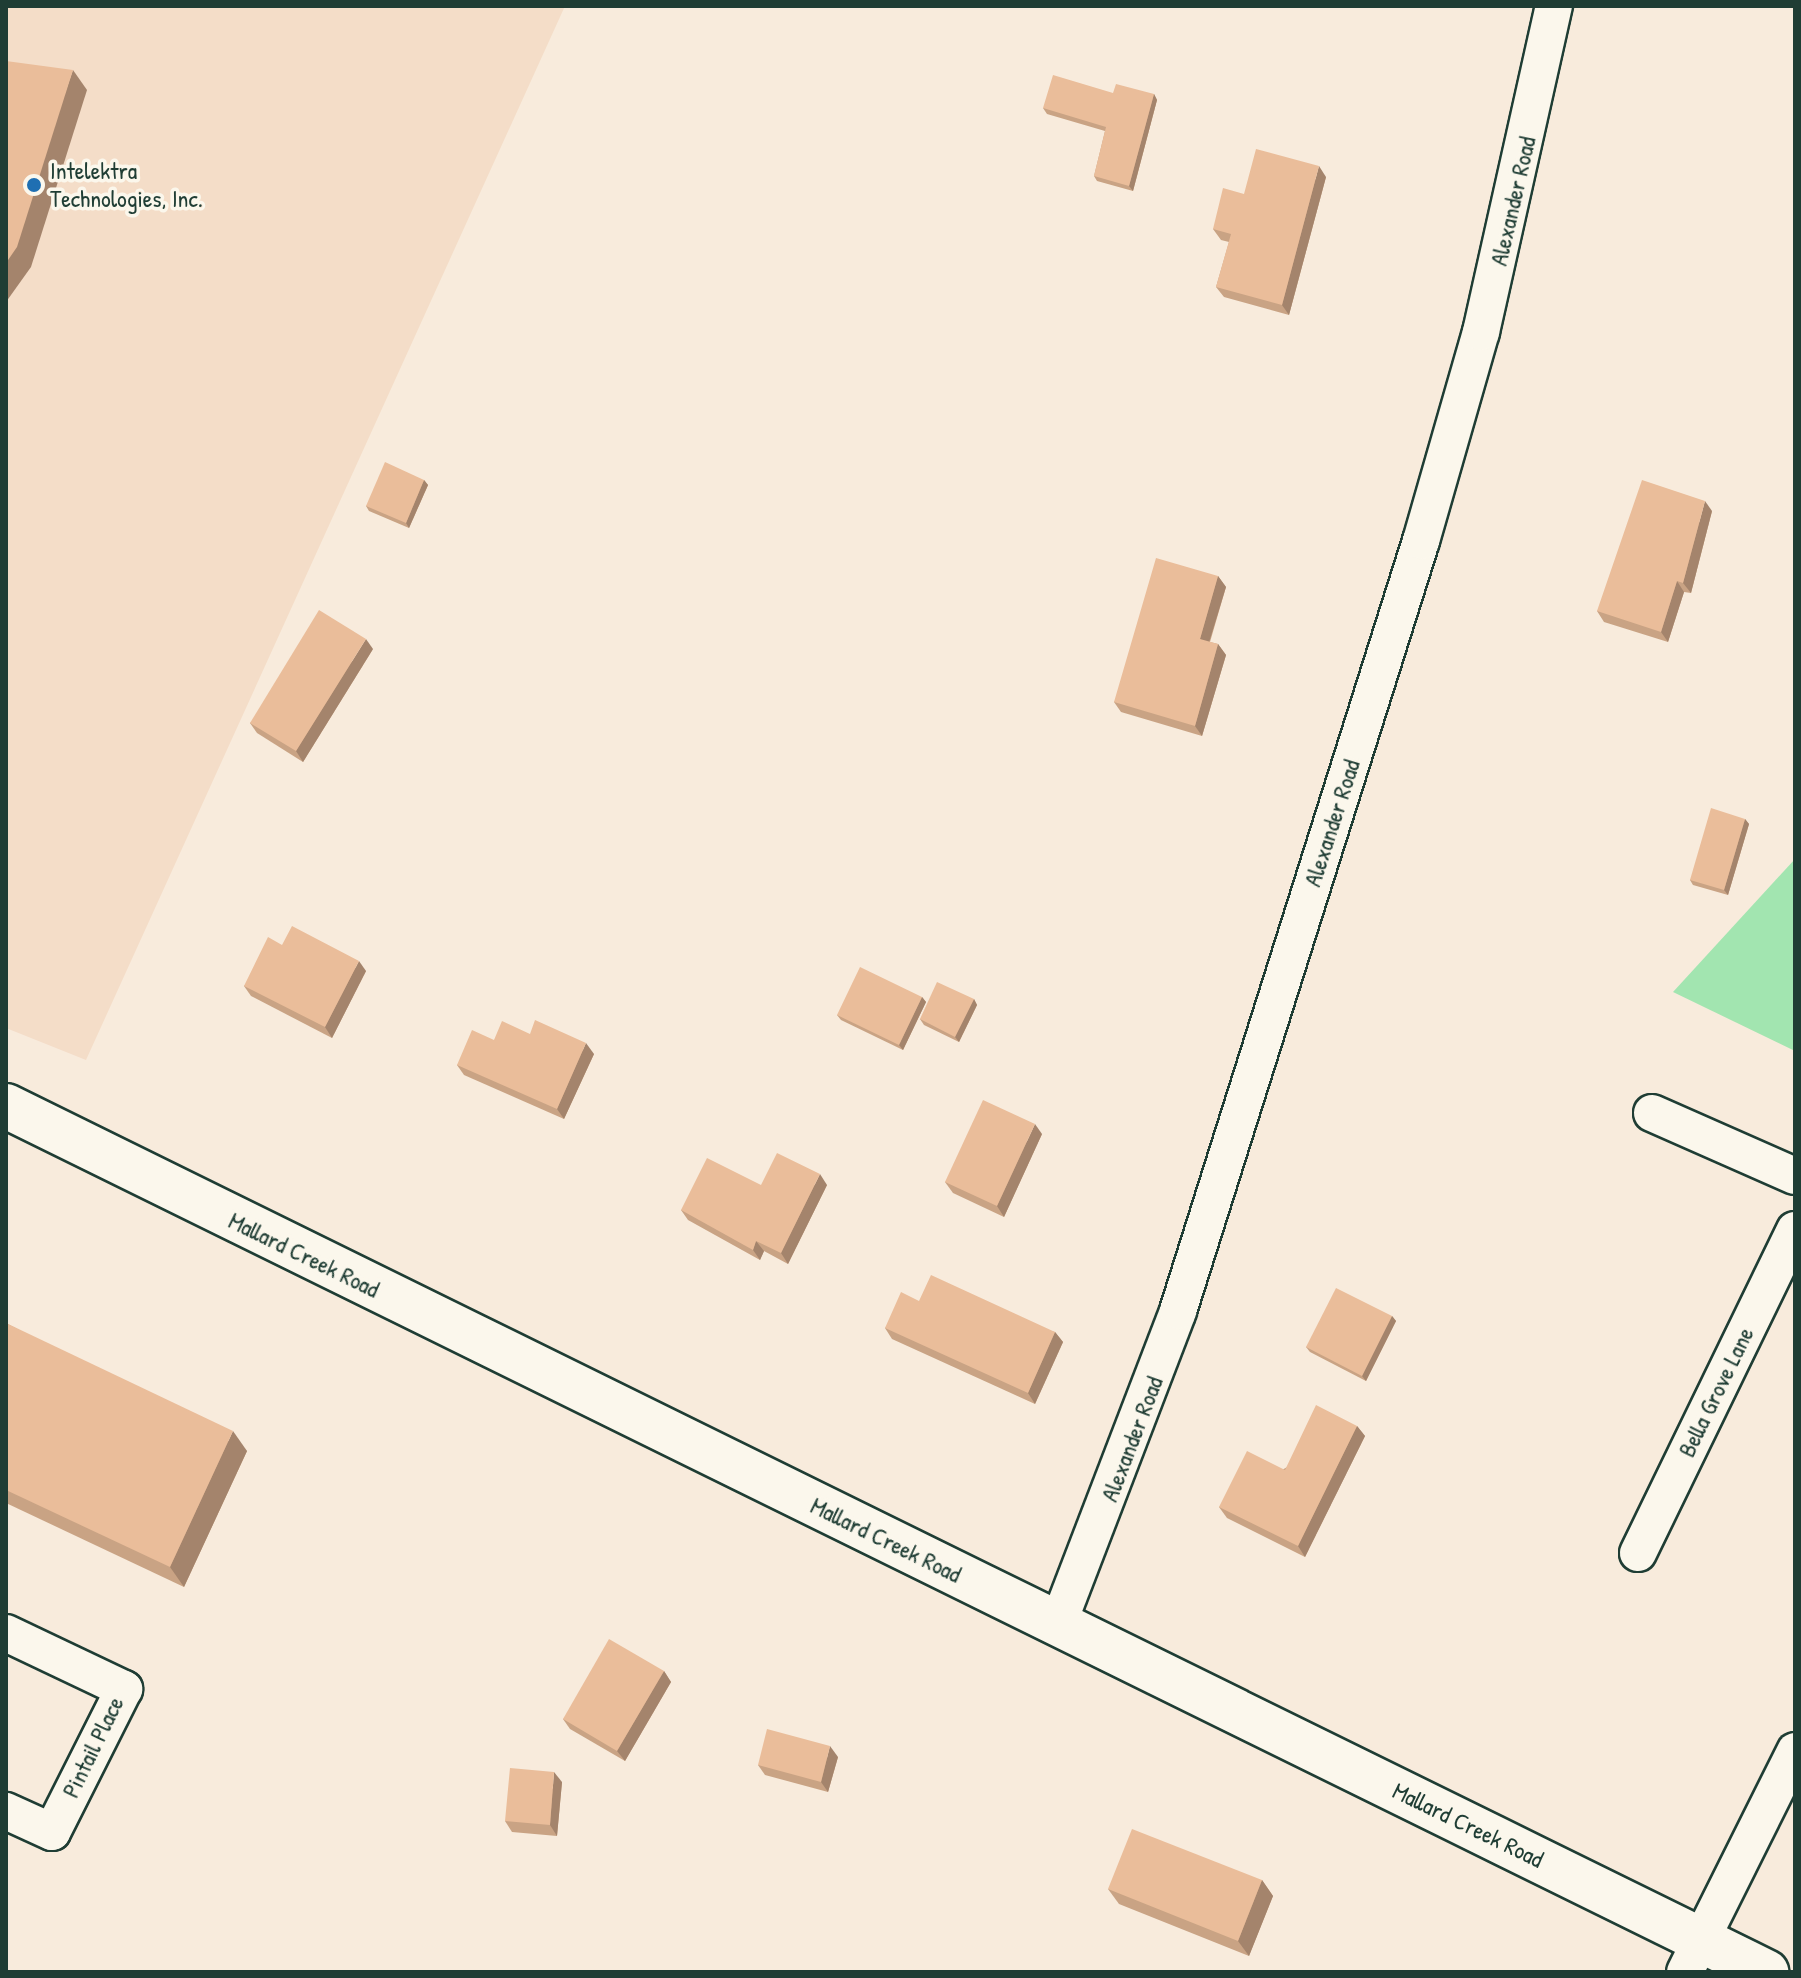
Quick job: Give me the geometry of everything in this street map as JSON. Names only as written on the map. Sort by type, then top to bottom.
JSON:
[{"type":"main road","name":"Mallard Creek Road","points":[[6,1106],[1058,1624],[1692,1956],[1766,1972]]},
{"type":"street","name":"Alexander Road","points":[[1058,1624],[1178,1311],[1421,541],[1499,260],[1554,6]]},
{"type":"street","points":[[1652,1113],[1795,1176]]},
{"type":"street","name":"Bella Grove Lane","points":[[1638,1553],[1795,1230]]},
{"type":"street","name":"Pintail Place","points":[[6,1633],[124,1689],[52,1832],[6,1811]]},
{"type":"street","points":[[1692,1956],[1795,1751]]},
{"type":"shaded area","points":[[6,6],[565,6],[86,1060],[6,1028]]},
{"type":"green space","points":[[1795,859],[1795,1051],[1673,992]]},
{"type":"building","points":[[6,61],[73,70],[17,247],[6,263]]},
{"type":"building","points":[[1053,75],[1113,93],[1116,84],[1154,94],[1129,186],[1094,176],[1106,127],[1043,108]]},
{"type":"building","points":[[1256,149],[1319,166],[1282,305],[1216,287],[1231,234],[1213,229],[1223,188],[1244,194]]},
{"type":"building","points":[[385,462],[424,480],[406,523],[366,506]]},
{"type":"building","points":[[1642,480],[1705,501],[1683,583],[1677,581],[1661,632],[1597,611]]},
{"type":"building","points":[[1156,558],[1218,576],[1200,639],[1218,644],[1195,726],[1114,702]]},
{"type":"building","points":[[319,610],[366,639],[296,751],[250,723]]},
{"type":"building","points":[[1711,808],[1745,819],[1724,890],[1690,880]]},
{"type":"building","points":[[292,926],[359,961],[325,1027],[244,986],[268,937],[282,945]]},
{"type":"building","points":[[860,967],[922,997],[899,1045],[837,1015]]},
{"type":"building","points":[[937,982],[974,999],[955,1037],[920,1019]]},
{"type":"building","points":[[535,1020],[586,1043],[557,1109],[457,1065],[472,1030],[494,1040],[502,1021],[530,1034]]},
{"type":"building","points":[[983,1100],[1035,1124],[997,1206],[945,1182]]},
{"type":"building","points":[[777,1153],[820,1174],[781,1253],[756,1241],[753,1250],[681,1210],[707,1158],[761,1185]]},
{"type":"building","points":[[931,1275],[1055,1332],[1028,1393],[885,1328],[901,1292],[919,1301]]},
{"type":"building","points":[[1336,1288],[1392,1316],[1362,1376],[1306,1347]]},
{"type":"building","points":[[6,1323],[233,1431],[170,1567],[6,1490]]},
{"type":"building","points":[[1316,1405],[1357,1426],[1298,1546],[1219,1507],[1247,1451],[1285,1470]]},
{"type":"building","points":[[609,1639],[664,1671],[617,1751],[563,1719]]},
{"type":"building","points":[[767,1729],[830,1746],[821,1782],[758,1765]]},
{"type":"building","points":[[510,1768],[554,1772],[550,1825],[505,1821]]},
{"type":"building","points":[[1132,1829],[1262,1880],[1238,1941],[1108,1889]]},
{"type":"place","name":"Intelektra Technologies, Inc.","points":[[34,185]]}]
